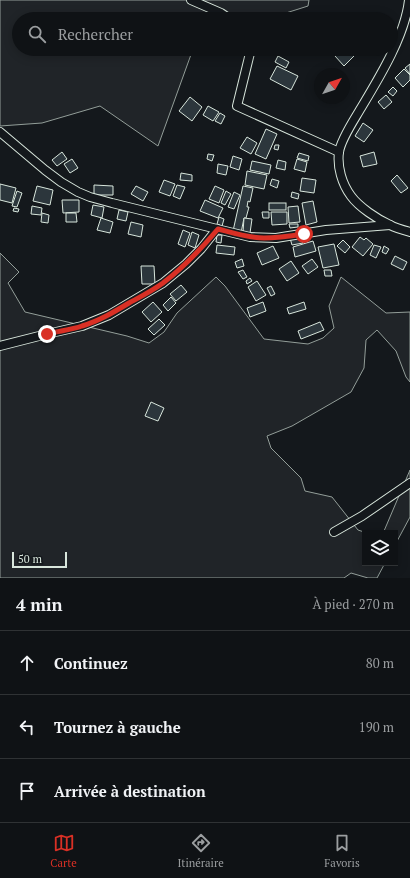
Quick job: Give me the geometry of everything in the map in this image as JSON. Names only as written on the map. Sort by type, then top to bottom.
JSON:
[{"type":"street","points":[[191,0],[219,12]]},
{"type":"street","points":[[398,38],[403,26],[409,0]]},
{"type":"street","points":[[249,56],[237,106],[340,152]]},
{"type":"street","points":[[390,56],[345,136],[340,152],[339,168],[350,196],[361,206],[390,225],[410,232]]},
{"type":"street","points":[[0,132],[45,170],[78,192],[112,203],[250,237],[276,238],[326,230],[390,225]]},
{"type":"street","points":[[0,346],[82,326],[109,315],[163,283],[186,264],[218,229]]},
{"type":"street","points":[[334,532],[362,516],[410,483]]},
{"type":"shaded area","points":[[0,0],[309,0],[308,6],[289,12],[12,12],[12,56],[190,56],[158,146],[100,106],[42,123],[0,126]]},
{"type":"shaded area","points":[[0,253],[19,272],[8,283],[25,312],[127,336],[149,343],[164,332],[177,313],[216,277],[225,286],[264,339],[308,344],[323,338],[334,328],[329,306],[341,277],[386,313],[410,312],[410,382],[406,377],[396,351],[377,330],[366,340],[364,368],[351,392],[292,426],[267,436],[271,448],[301,478],[305,491],[332,497],[358,530],[362,531],[362,566],[383,566],[377,578],[368,578],[351,573],[344,578],[0,578]]},
{"type":"shaded area","points":[[410,470],[410,517],[398,539],[398,530],[384,530]]},
{"type":"building","points":[[278,56],[289,62],[286,68],[275,62]]},
{"type":"building","points":[[335,56],[354,56],[344,66]]},
{"type":"building","points":[[410,64],[410,74],[405,68]]},
{"type":"building","points":[[277,66],[298,76],[291,90],[270,79]]},
{"type":"building","points":[[404,69],[410,75],[410,80],[403,87],[395,78]]},
{"type":"building","points":[[393,87],[397,91],[393,96],[388,92]]},
{"type":"building","points":[[386,95],[392,102],[384,109],[378,102]]},
{"type":"building","points":[[190,97],[202,107],[192,121],[179,111]]},
{"type":"building","points":[[208,106],[219,112],[213,121],[203,115]]},
{"type":"building","points":[[220,113],[225,116],[221,124],[215,121]]},
{"type":"building","points":[[363,123],[373,130],[364,142],[355,136]]},
{"type":"building","points":[[266,129],[277,134],[266,159],[255,154]]},
{"type":"building","points":[[247,137],[257,143],[251,154],[240,148]]},
{"type":"building","points":[[275,145],[279,145],[278,150],[274,149]]},
{"type":"building","points":[[62,152],[67,159],[57,166],[52,160]]},
{"type":"building","points":[[374,152],[377,164],[363,167],[360,156]]},
{"type":"building","points":[[299,153],[309,156],[308,161],[297,158]]},
{"type":"building","points":[[208,154],[214,155],[212,161],[207,159]]},
{"type":"building","points":[[233,156],[242,159],[239,170],[230,167]]},
{"type":"building","points":[[72,159],[78,168],[70,173],[64,164]]},
{"type":"building","points":[[297,159],[307,162],[305,172],[294,169]]},
{"type":"building","points":[[278,160],[286,162],[285,170],[276,168]]},
{"type":"building","points":[[252,161],[271,165],[269,174],[250,170]]},
{"type":"building","points":[[218,164],[228,166],[226,175],[217,173]]},
{"type":"building","points":[[247,171],[267,175],[264,189],[245,185]]},
{"type":"building","points":[[181,173],[192,175],[192,181],[180,180]]},
{"type":"building","points":[[397,175],[408,188],[401,193],[391,181]]},
{"type":"building","points":[[302,178],[316,180],[314,193],[300,191]]},
{"type":"building","points":[[272,179],[279,181],[277,188],[270,185]]},
{"type":"building","points":[[164,180],[175,184],[170,196],[159,192]]},
{"type":"building","points":[[0,184],[16,188],[12,203],[0,200]]},
{"type":"building","points":[[94,185],[113,186],[113,195],[94,195]]},
{"type":"building","points":[[177,185],[185,187],[180,199],[173,196]]},
{"type":"building","points":[[37,186],[53,190],[50,205],[33,201]]},
{"type":"building","points":[[136,186],[148,192],[143,201],[131,194]]},
{"type":"building","points":[[215,186],[224,190],[219,203],[209,199]]},
{"type":"building","points":[[243,186],[253,188],[250,202],[248,201],[247,207],[249,207],[246,218],[244,218],[241,233],[233,231]]},
{"type":"building","points":[[17,191],[22,193],[17,207],[12,206]]},
{"type":"building","points":[[226,191],[231,194],[225,205],[221,203]]},
{"type":"building","points":[[234,192],[240,195],[234,209],[228,207]]},
{"type":"building","points":[[292,192],[299,194],[298,199],[291,197]]},
{"type":"building","points":[[62,200],[79,200],[79,212],[63,213]]},
{"type":"building","points":[[205,200],[223,208],[218,218],[200,211]]},
{"type":"building","points":[[313,201],[317,222],[306,225],[302,203]]},
{"type":"building","points":[[269,203],[286,203],[286,210],[269,210]]},
{"type":"building","points":[[93,205],[104,207],[102,218],[91,215]]},
{"type":"building","points":[[32,206],[42,208],[41,215],[31,214]]},
{"type":"building","points":[[298,206],[300,222],[289,223],[288,207]]},
{"type":"building","points":[[14,208],[19,209],[18,212],[13,211]]},
{"type":"building","points":[[119,210],[128,212],[126,221],[117,219]]},
{"type":"building","points":[[262,212],[269,212],[269,218],[263,218]]},
{"type":"building","points":[[271,212],[287,212],[287,224],[272,225]]},
{"type":"building","points":[[42,213],[49,215],[48,223],[41,222]]},
{"type":"building","points":[[66,213],[76,213],[77,222],[66,222]]},
{"type":"building","points":[[219,217],[224,219],[222,226],[217,224]]},
{"type":"building","points":[[101,218],[113,222],[110,233],[97,230]]},
{"type":"building","points":[[244,218],[252,219],[250,233],[243,232]]},
{"type":"building","points":[[131,222],[143,225],[141,237],[128,234]]},
{"type":"building","points":[[289,224],[298,224],[298,227],[290,228]]},
{"type":"building","points":[[183,230],[190,233],[185,247],[178,244]]},
{"type":"building","points":[[192,232],[199,235],[195,248],[188,245]]},
{"type":"building","points":[[217,235],[222,235],[221,243],[216,242]]},
{"type":"building","points":[[302,236],[303,243],[292,245],[290,238]]},
{"type":"building","points":[[360,237],[364,240],[366,238],[373,244],[363,256],[352,247]]},
{"type":"building","points":[[343,240],[350,247],[345,253],[337,246]]},
{"type":"building","points":[[313,241],[316,251],[295,257],[293,247]]},
{"type":"building","points":[[334,244],[339,265],[323,268],[318,247]]},
{"type":"building","points":[[217,245],[235,247],[234,255],[216,253]]},
{"type":"building","points":[[374,245],[381,247],[376,258],[370,255]]},
{"type":"building","points":[[273,246],[279,258],[262,265],[257,253]]},
{"type":"building","points":[[384,246],[389,249],[386,254],[382,252]]},
{"type":"building","points":[[395,256],[407,262],[403,270],[391,264]]},
{"type":"building","points":[[242,259],[244,266],[237,268],[235,262]]},
{"type":"building","points":[[312,259],[318,267],[308,274],[302,266]]},
{"type":"building","points":[[291,261],[299,273],[287,281],[279,269]]},
{"type":"building","points":[[141,266],[154,266],[155,284],[142,284]]},
{"type":"building","points":[[243,270],[247,277],[243,279],[238,272]]},
{"type":"building","points":[[324,270],[331,270],[332,276],[325,276]]},
{"type":"building","points":[[250,278],[252,281],[247,284],[246,281]]},
{"type":"building","points":[[257,281],[266,295],[256,301],[248,287]]},
{"type":"building","points":[[181,285],[187,292],[176,301],[170,294]]},
{"type":"building","points":[[271,286],[275,294],[271,296],[267,288]]},
{"type":"building","points":[[171,297],[176,303],[168,311],[163,305]]},
{"type":"building","points":[[153,302],[162,312],[151,322],[142,312]]},
{"type":"building","points":[[263,302],[266,311],[250,317],[247,308]]},
{"type":"building","points":[[304,302],[306,309],[289,314],[287,308]]},
{"type":"building","points":[[159,319],[165,325],[154,335],[148,329]]},
{"type":"building","points":[[320,322],[324,330],[301,339],[298,331]]},
{"type":"building","points":[[151,402],[164,408],[158,421],[145,416]]},
{"type":"route","points":[[47,334],[82,326],[98,320],[163,283],[186,264],[218,229],[250,237],[263,238],[276,238],[304,234]]}]
